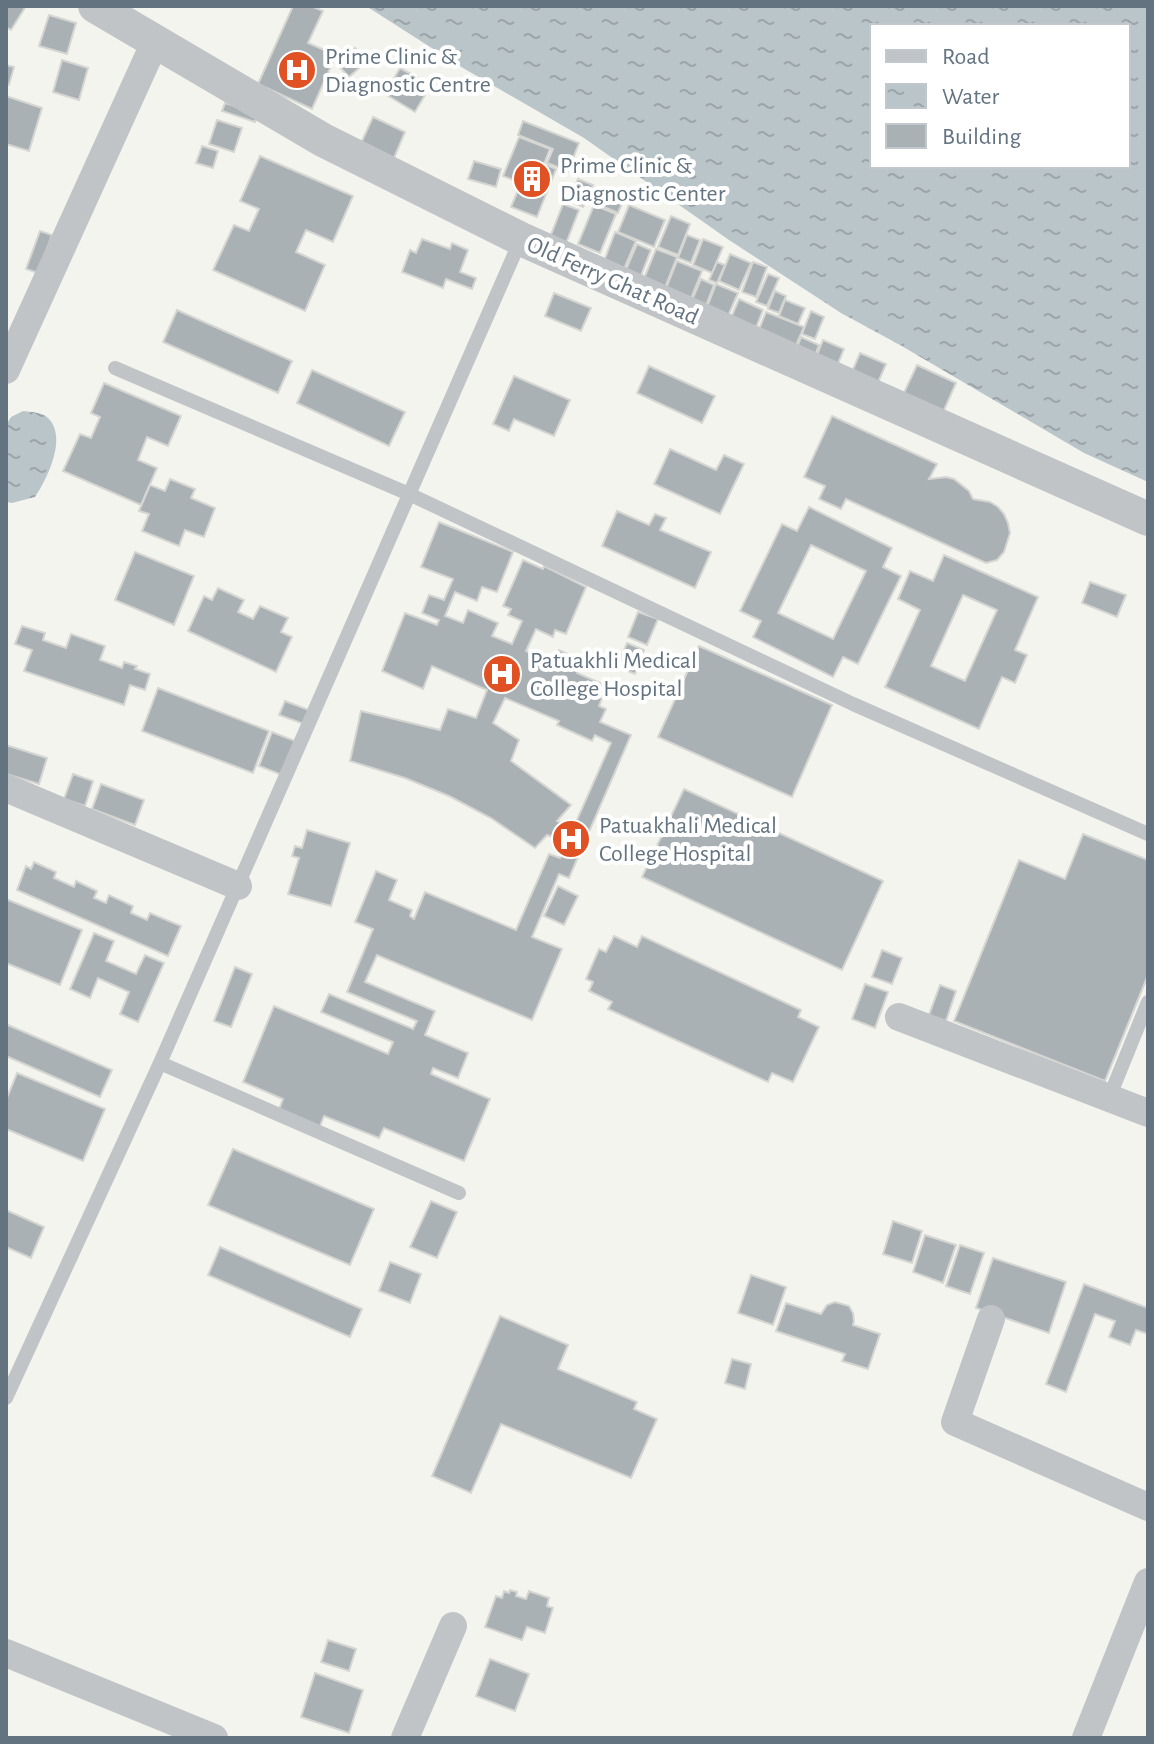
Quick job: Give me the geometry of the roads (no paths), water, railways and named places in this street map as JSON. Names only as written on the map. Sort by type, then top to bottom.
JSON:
[{"type":"street","name":"Old Ferry Ghat Road","points":[[95,6],[323,140],[521,239],[1148,519]]},
{"type":"street","points":[[6,370],[155,42]]},
{"type":"street","points":[[6,788],[238,886]]},
{"type":"street","points":[[899,1017],[1148,1113]]},
{"type":"street","points":[[991,1319],[955,1422],[1148,1507]]},
{"type":"street","points":[[1086,1738],[1148,1582]]},
{"type":"street","points":[[405,1738],[453,1626]]},
{"type":"street","points":[[6,1653],[214,1738]]},
{"type":"lane","points":[[6,1398],[160,1063],[521,239]]},
{"type":"lane","points":[[115,368],[409,494],[853,704],[1148,834]]},
{"type":"lane","points":[[1109,1098],[1148,1002]]},
{"type":"lane","points":[[160,1063],[459,1193]]},
{"type":"water","points":[[366,6],[1148,6],[1148,482],[1084,453],[841,313],[729,240],[584,138],[463,68]]},
{"type":"water","points":[[23,411],[40,413],[48,418],[54,426],[56,447],[50,469],[35,497],[12,503],[6,502],[6,425],[11,417]]},
{"type":"place","name":"Prime Clinic & Diagnostic Centre","points":[[297,70]]},
{"type":"place","name":"Prime Clinic & Diagnostic Center","points":[[532,179]]},
{"type":"place","name":"Patuakhli Medical College Hospital","points":[[502,674]]},
{"type":"place","name":"Patuakhali Medical College Hospital","points":[[571,839]]}]
